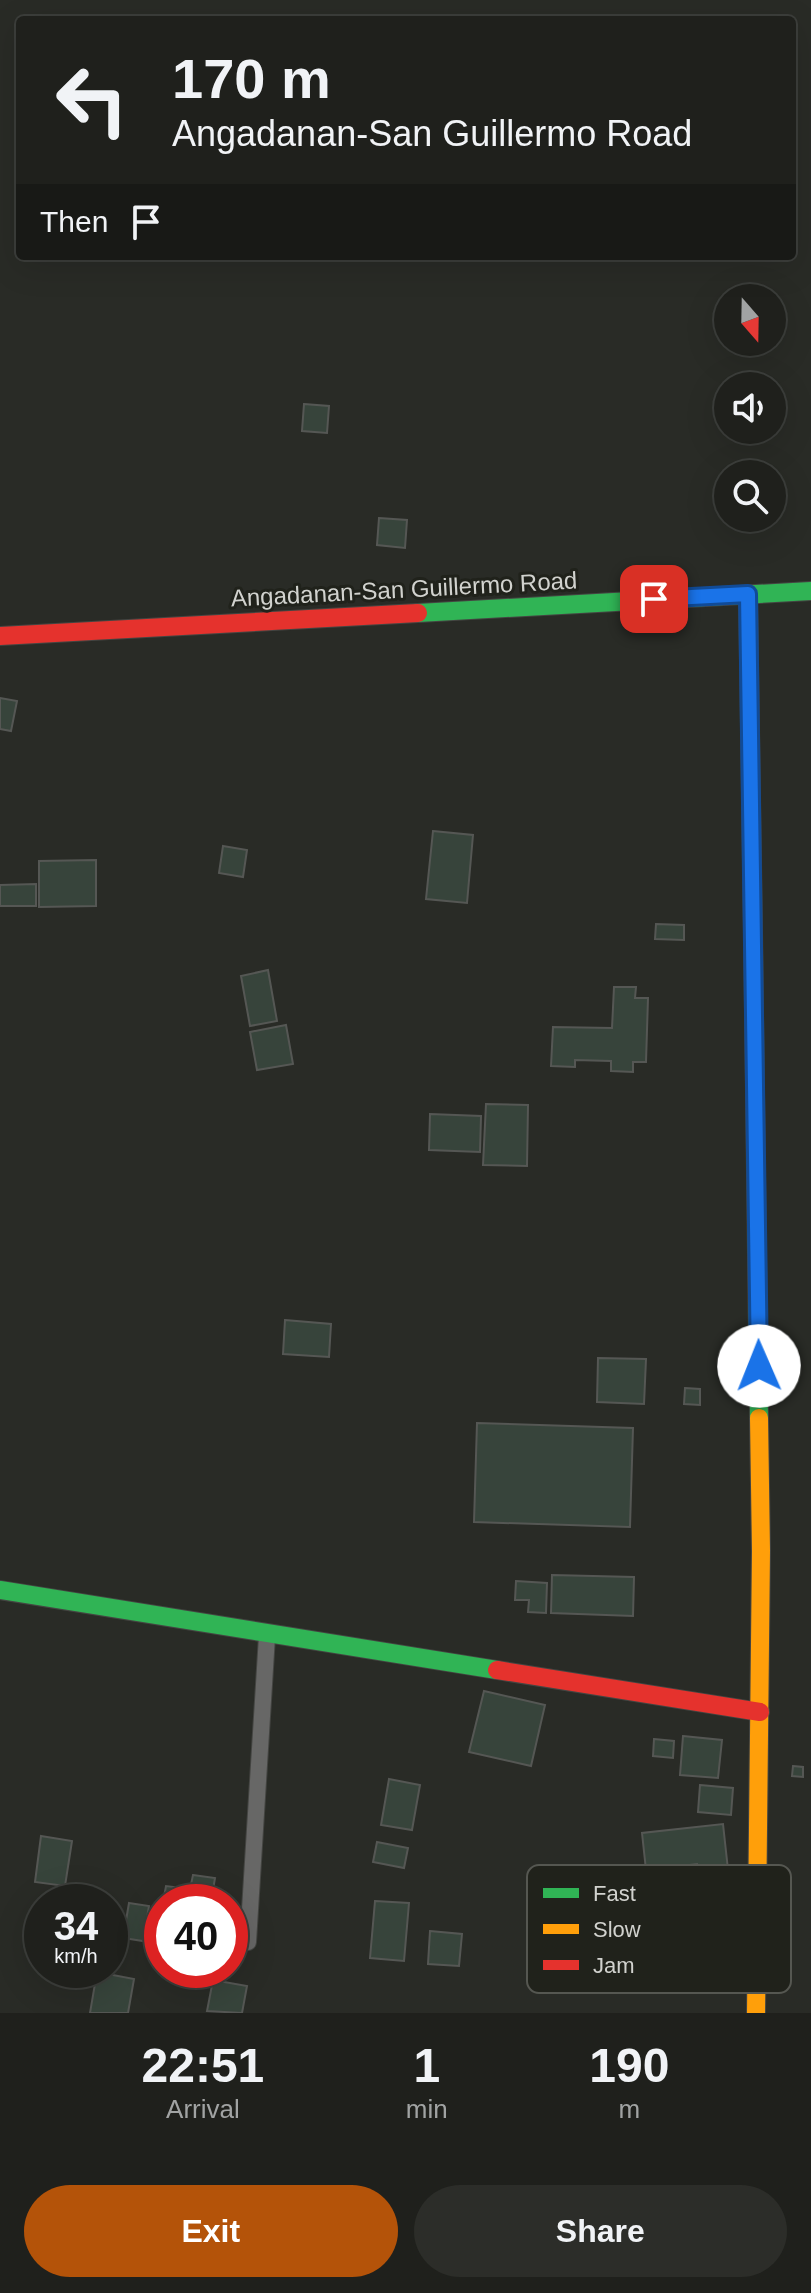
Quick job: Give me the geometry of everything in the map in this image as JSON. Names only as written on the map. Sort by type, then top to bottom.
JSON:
[{"type":"street","name":"Angadanan-San Guillermo Road","points":[[0,636],[811,591]]},
{"type":"street","points":[[748,594],[761,1551],[758,1865]]},
{"type":"street","points":[[0,1590],[760,1712]]},
{"type":"street","points":[[756,1993],[756,2013]]},
{"type":"lane","points":[[248,1942],[268,1634]]},
{"type":"building","points":[[304,404],[329,406],[327,433],[302,431]]},
{"type":"building","points":[[379,518],[407,520],[405,548],[377,545]]},
{"type":"building","points":[[0,698],[17,701],[11,731],[0,729]]},
{"type":"building","points":[[433,831],[473,835],[467,903],[426,899]]},
{"type":"building","points":[[223,846],[247,850],[243,877],[219,873]]},
{"type":"building","points":[[96,860],[96,906],[39,907],[39,861]]},
{"type":"building","points":[[36,884],[36,906],[0,906],[0,885]]},
{"type":"building","points":[[656,924],[684,925],[684,940],[655,939]]},
{"type":"building","points":[[268,970],[277,1021],[250,1026],[241,976]]},
{"type":"building","points":[[614,987],[636,987],[635,998],[648,998],[646,1062],[633,1062],[633,1072],[611,1071],[611,1061],[575,1060],[575,1067],[551,1066],[553,1027],[612,1028]]},
{"type":"building","points":[[286,1025],[293,1064],[257,1070],[250,1032]]},
{"type":"building","points":[[486,1104],[528,1105],[527,1166],[483,1165]]},
{"type":"building","points":[[430,1114],[481,1116],[480,1152],[429,1150]]},
{"type":"building","points":[[285,1320],[331,1324],[329,1357],[283,1354]]},
{"type":"building","points":[[598,1358],[646,1359],[644,1404],[597,1402]]},
{"type":"building","points":[[685,1388],[700,1389],[700,1405],[684,1404]]},
{"type":"building","points":[[477,1423],[633,1428],[630,1527],[474,1522]]},
{"type":"building","points":[[552,1575],[634,1577],[633,1616],[551,1613]]},
{"type":"building","points":[[516,1581],[547,1583],[546,1613],[528,1612],[529,1600],[515,1600]]},
{"type":"building","points":[[484,1691],[545,1705],[531,1766],[469,1752]]},
{"type":"building","points":[[683,1736],[722,1740],[718,1778],[680,1775]]},
{"type":"building","points":[[654,1739],[674,1741],[673,1758],[653,1756]]},
{"type":"building","points":[[793,1766],[803,1767],[803,1777],[792,1776]]},
{"type":"building","points":[[389,1779],[420,1785],[412,1830],[381,1825]]},
{"type":"building","points":[[700,1785],[733,1788],[731,1815],[698,1812]]},
{"type":"building","points":[[723,1824],[727,1865],[645,1865],[642,1833]]},
{"type":"building","points":[[41,1836],[72,1841],[65,1884],[35,1882]]},
{"type":"building","points":[[377,1842],[408,1848],[404,1868],[373,1862]]},
{"type":"building","points":[[193,1875],[215,1878],[214,1884],[191,1884]]},
{"type":"building","points":[[375,1901],[409,1903],[404,1961],[370,1958]]},
{"type":"building","points":[[129,1903],[144,1905],[143,1941],[128,1939]]},
{"type":"building","points":[[430,1931],[462,1934],[459,1966],[428,1964]]},
{"type":"building","points":[[128,1978],[134,1979],[128,2013],[90,2013],[94,1988],[128,1988]]},
{"type":"building","points":[[211,1988],[247,1988],[242,2013],[207,2011]]},
{"type":"traffic: fast","points":[[418,613],[811,591]]},
{"type":"traffic: fast","points":[[753,930],[759,1418]]},
{"type":"traffic: fast","points":[[0,1590],[497,1670]]},
{"type":"traffic: slow","points":[[748,594],[753,930]]},
{"type":"traffic: slow","points":[[758,1865],[761,1551],[759,1418]]},
{"type":"traffic: slow","points":[[756,1993],[756,2013]]},
{"type":"traffic: jam","points":[[0,636],[418,613]]},
{"type":"traffic: jam","points":[[497,1670],[760,1712]]},
{"type":"route","points":[[654,599],[748,594],[759,1366]]}]
